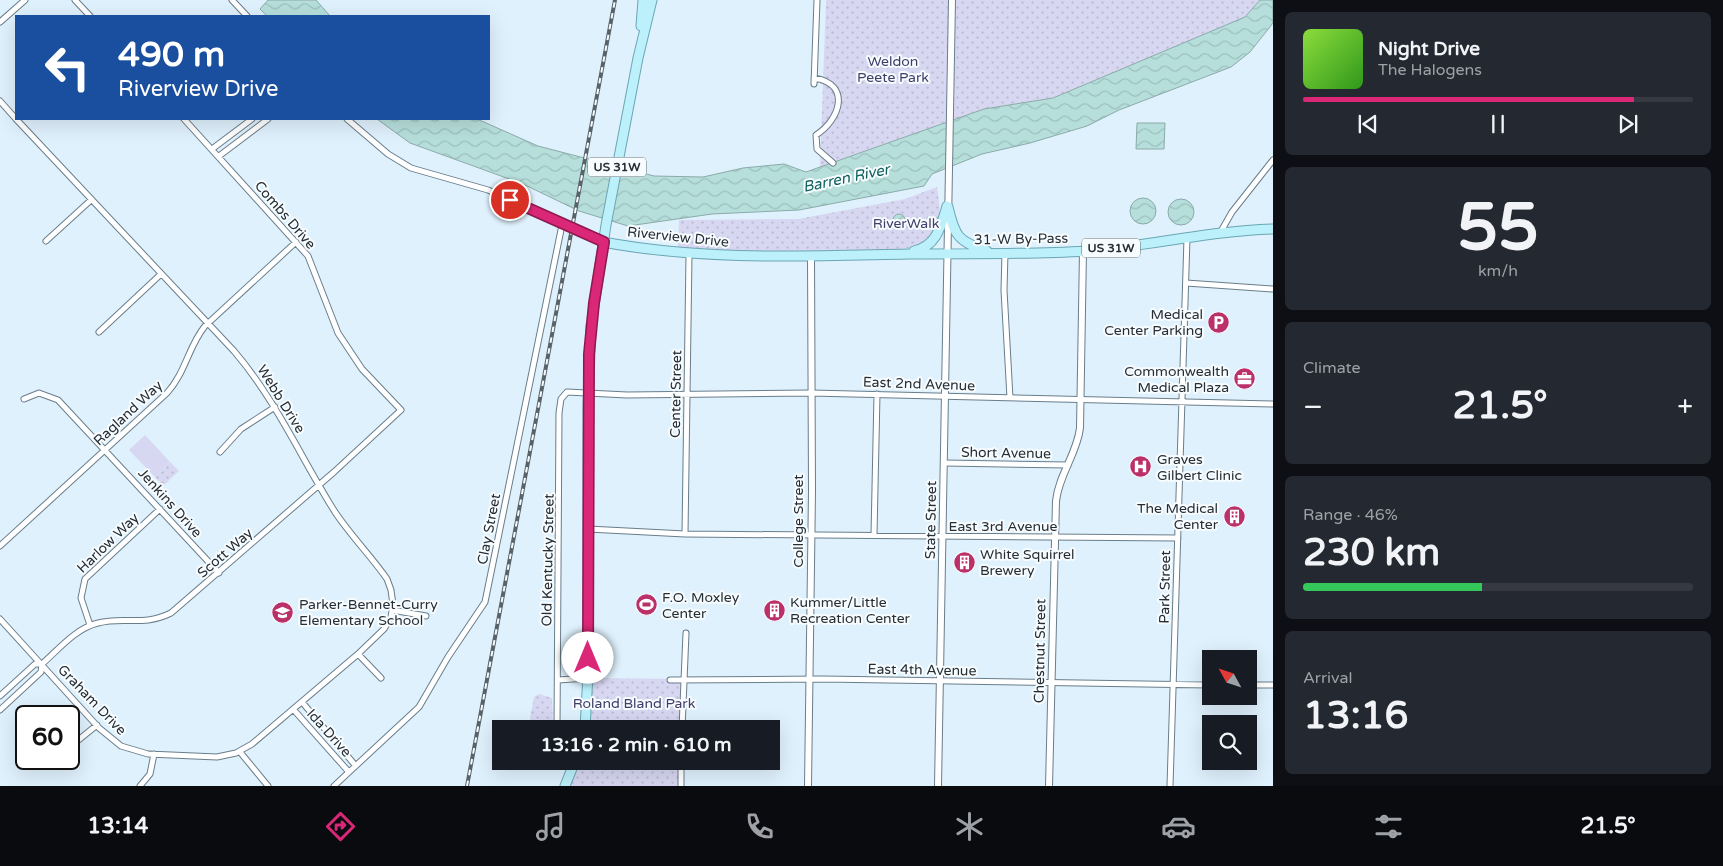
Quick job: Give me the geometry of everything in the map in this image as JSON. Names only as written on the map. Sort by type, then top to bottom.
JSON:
[{"type":"main road","name":"US 31W","points":[[638,58],[643,0]]},
{"type":"main road","name":"US 31W","points":[[604,242],[638,58],[652,0]]},
{"type":"main road","points":[[948,203],[954,230],[961,240],[992,253]]},
{"type":"main road","points":[[899,254],[927,247],[934,241],[939,234],[948,203]]},
{"type":"main road","name":"31-W By-Pass","points":[[948,254],[1083,251],[1273,229]]},
{"type":"main road","points":[[585,720],[588,678],[588,393],[591,326],[604,242]]},
{"type":"main road","name":"Riverview Drive","points":[[604,242],[688,255],[752,257],[948,254]]},
{"type":"main road","points":[[564,786],[570,770]]},
{"type":"street","points":[[0,22],[25,0]]},
{"type":"street","points":[[75,0],[89,15]]},
{"type":"street","points":[[232,0],[246,15]]},
{"type":"street","points":[[817,0],[814,81],[832,86],[839,97],[839,108],[835,116],[826,129],[816,135],[817,149],[833,163]]},
{"type":"street","name":"State Street","points":[[938,786],[952,0]]},
{"type":"street","name":"Webb Drive","points":[[0,102],[15,118]]},
{"type":"street","name":"Webb Drive","points":[[17,120],[248,368],[276,407],[346,528],[387,579],[392,590],[392,610]]},
{"type":"street","name":"Combs Drive","points":[[185,120],[296,242],[311,262],[338,333],[362,369],[401,410]]},
{"type":"street","points":[[212,149],[251,120]]},
{"type":"street","points":[[219,156],[267,120]]},
{"type":"street","name":"Riverview Drive","points":[[348,120],[388,154],[411,168],[488,190],[562,225],[604,242]]},
{"type":"street","points":[[1220,234],[1232,212],[1273,160]]},
{"type":"street","points":[[46,241],[92,200]]},
{"type":"street","name":"Clay Street","points":[[334,786],[419,707],[448,657],[484,602],[562,225]]},
{"type":"street","name":"Park Street","points":[[1170,786],[1187,238]]},
{"type":"street","name":"Ragland Way","points":[[0,546],[176,382],[195,341],[207,324],[296,242]]},
{"type":"street","name":"Chestnut Street","points":[[1049,786],[1057,490],[1078,442],[1082,400],[1083,251]]},
{"type":"street","points":[[1005,253],[1004,290],[1010,398]]},
{"type":"street","name":"Center Street","points":[[685,534],[688,255]]},
{"type":"street","name":"College Street","points":[[808,786],[811,535],[811,256]]},
{"type":"street","points":[[99,332],[161,274]]},
{"type":"street","points":[[1186,283],[1273,289]]},
{"type":"street","name":"Jenkins Drive","points":[[24,399],[40,393],[53,396],[105,449],[219,573]]},
{"type":"street","name":"East 2nd Avenue","points":[[565,393],[877,394],[1273,404]]},
{"type":"street","name":"Old Kentucky Street","points":[[557,720],[559,407],[565,393]]},
{"type":"street","points":[[874,535],[877,394]]},
{"type":"street","points":[[220,452],[246,425],[276,407]]},
{"type":"street","name":"Scott Way","points":[[0,698],[35,664],[42,664],[76,634],[90,625],[105,622],[157,620],[177,609],[320,485],[401,410]]},
{"type":"street","name":"Short Avenue","points":[[945,463],[1068,465]]},
{"type":"street","name":"Harlow Way","points":[[90,625],[80,598],[85,579],[160,509]]},
{"type":"street","name":"East 3rd Avenue","points":[[588,529],[685,534],[1178,538]]},
{"type":"street","points":[[293,710],[384,629],[392,610],[426,616]]},
{"type":"street","name":"Graham Drive","points":[[0,618],[97,725],[121,746],[138,752],[217,757],[240,752],[293,710]]},
{"type":"street","points":[[682,720],[686,633]]},
{"type":"street","points":[[358,654],[380,678]]},
{"type":"street","name":"Scott Way","points":[[0,710],[42,672],[42,664]]},
{"type":"street","points":[[558,680],[588,678]]},
{"type":"street","name":"East 4th Avenue","points":[[670,680],[1202,685]]},
{"type":"street","points":[[1258,685],[1273,685]]},
{"type":"street","points":[[0,698],[6,705]]},
{"type":"street","name":"Ida Drive","points":[[302,702],[356,765]]},
{"type":"street","name":"Ida Drive","points":[[293,710],[348,771]]},
{"type":"street","points":[[80,739],[97,725]]},
{"type":"street","points":[[240,752],[268,786]]},
{"type":"street","points":[[140,786],[150,774],[154,754]]},
{"type":"street","points":[[681,786],[682,770]]},
{"type":"green space","name":"Weldon Peete Park","points":[[826,0],[1260,0],[1245,17],[1053,98],[984,109],[820,167]]},
{"type":"green space","name":"RiverWalk","points":[[937,187],[940,216],[937,231],[928,242],[916,247],[894,250],[751,253],[678,249],[679,220],[798,219],[905,199]]},
{"type":"green space","points":[[145,435],[170,462],[155,477],[129,450]]},
{"type":"green space","points":[[170,462],[179,471],[163,486],[155,477]]},
{"type":"green space","name":"Roland Bland Park","points":[[588,678],[684,679],[682,720],[585,720]]},
{"type":"green space","points":[[539,694],[552,698],[553,720],[530,720],[534,697]]},
{"type":"green space","points":[[571,770],[681,770],[681,786],[565,786]]},
{"type":"water","points":[[268,0],[316,0],[329,15],[266,15],[260,9]]},
{"type":"water","name":"Barren River","points":[[1260,0],[1273,0],[1273,23],[1250,52],[1231,67],[1119,110],[1087,126],[1030,143],[982,154],[932,174],[924,186],[799,210],[712,214],[628,226],[579,211],[523,184],[410,143],[378,120],[479,120],[538,146],[654,176],[703,177],[743,168],[784,164],[806,172],[984,109],[1053,98],[1245,17]]},
{"type":"water","points":[[1137,123],[1165,123],[1164,149],[1136,149]]},
{"type":"water","points":[[1143,198],[1152,202],[1156,211],[1152,220],[1143,224],[1134,220],[1130,211],[1134,202]]},
{"type":"water","points":[[1181,199],[1190,203],[1194,212],[1190,221],[1181,225],[1172,221],[1168,212],[1172,203]]},
{"type":"water","points":[[899,214],[905,220],[899,226],[893,220]]},
{"type":"railway","points":[[467,786],[615,0]]},
{"type":"place","name":"Medical Center Parking","points":[[1219,322]]},
{"type":"place","name":"Commonwealth Medical Plaza","points":[[1245,379]]},
{"type":"place","name":"Graves Gilbert Clinic","points":[[1141,467]]},
{"type":"place","name":"The Medical Center","points":[[1234,516]]},
{"type":"place","name":"White Squirrel Brewery","points":[[964,562]]},
{"type":"place","name":"F.O. Moxley Center","points":[[646,605]]},
{"type":"place","name":"Kummer/Little Recreation Center","points":[[774,610]]},
{"type":"place","name":"Parker-Bennet-Curry Elementary School","points":[[283,612]]},
{"type":"route","points":[[510,200],[562,225],[604,242],[594,303],[589,354],[588,658]]}]
